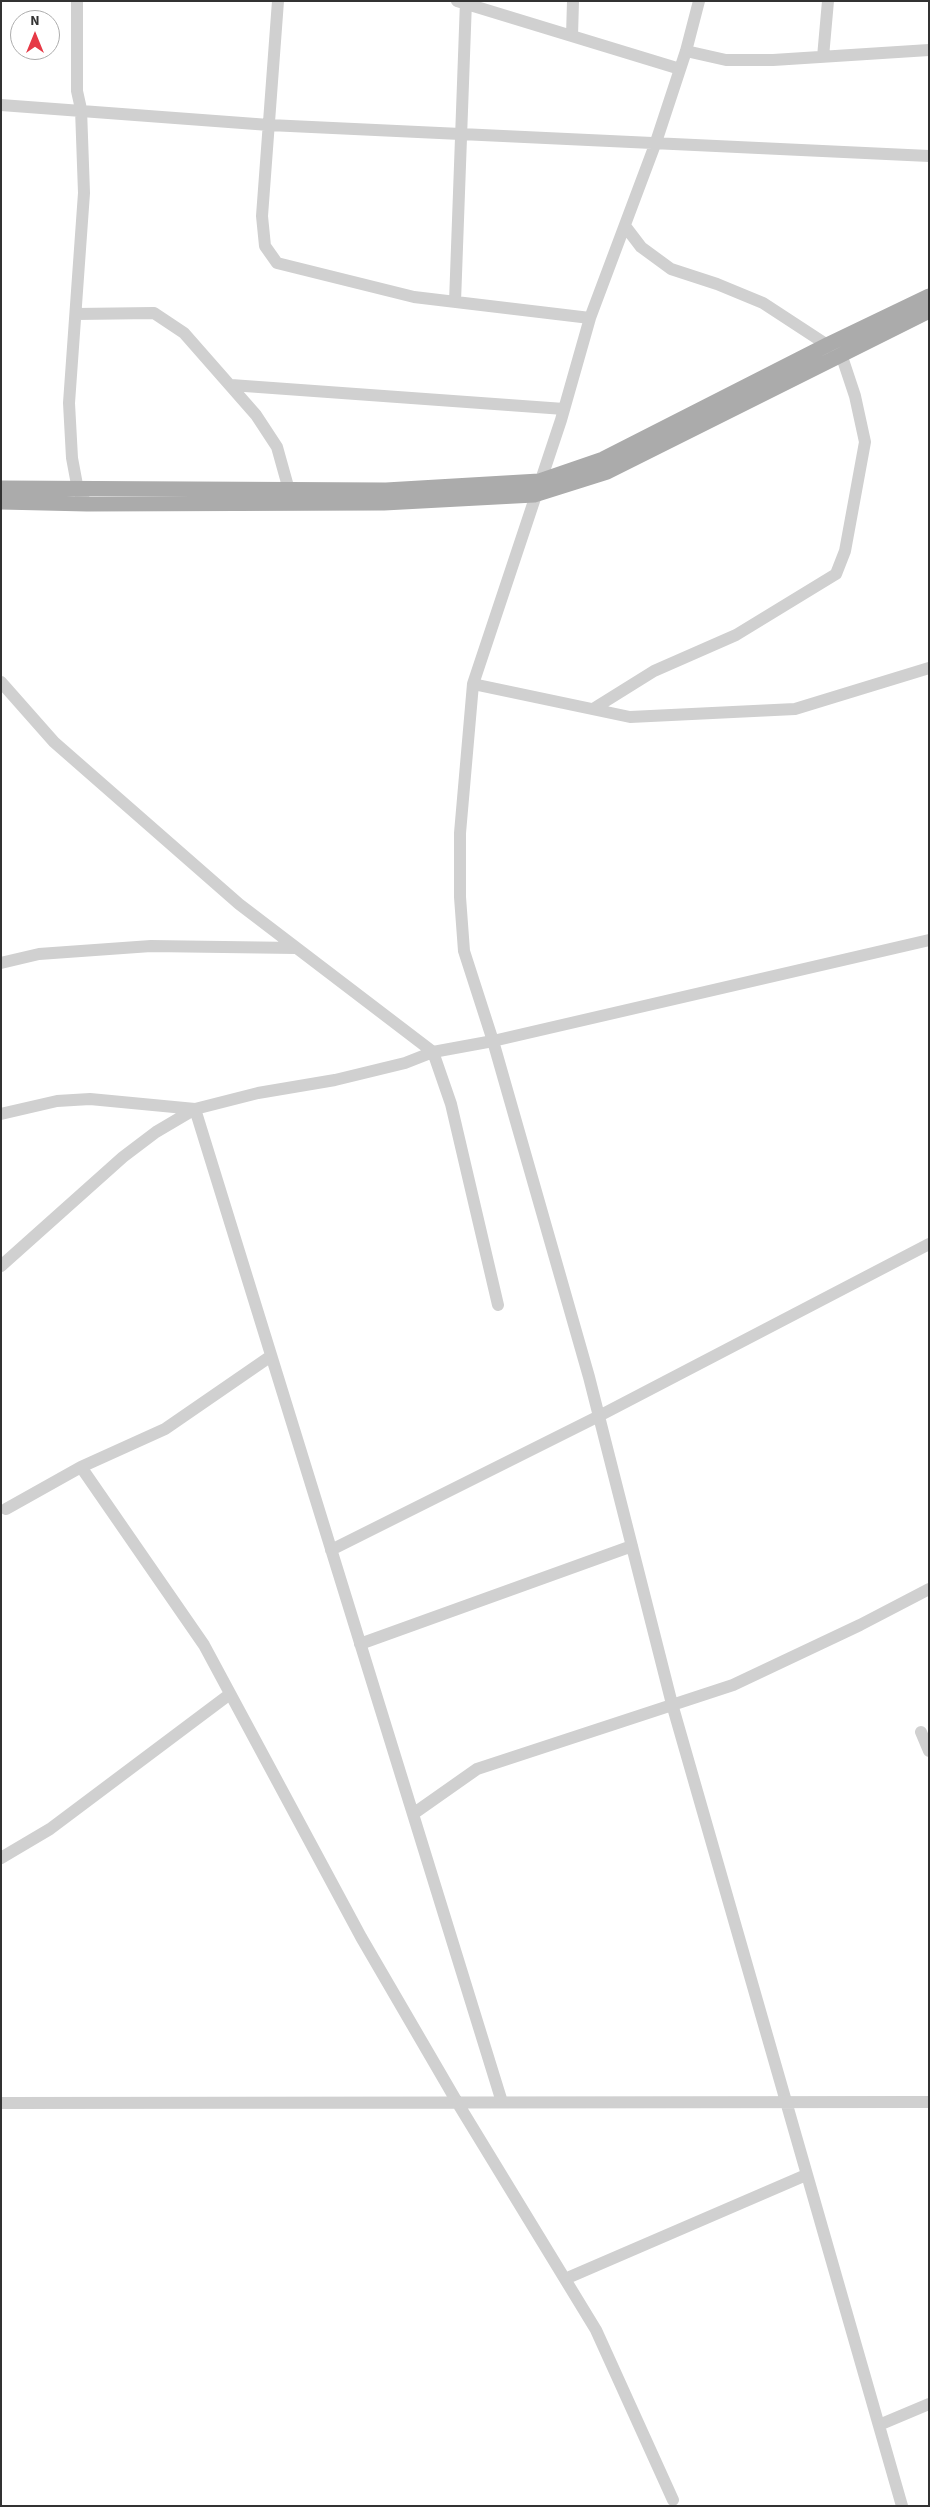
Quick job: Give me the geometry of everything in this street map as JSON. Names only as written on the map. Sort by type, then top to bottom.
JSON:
[{"type":"main road","points":[[1,488],[289,490],[537,488],[603,459],[829,344],[929,296]]},
{"type":"main road","points":[[1,502],[88,504],[384,503],[537,488],[607,472],[929,311]]},
{"type":"street","points":[[77,1],[78,91],[81,109],[84,193],[69,403],[72,458],[78,490],[88,504]]},
{"type":"street","points":[[278,1],[262,216],[265,246],[277,263],[414,297],[590,318]]},
{"type":"street","points":[[572,36],[573,1]]},
{"type":"street","points":[[699,1],[686,51],[656,142],[590,318],[564,409],[473,684],[460,833],[460,897],[464,951],[492,1041],[599,1416],[672,1704],[902,2506]]},
{"type":"street","points":[[823,57],[828,1]]},
{"type":"street","points":[[455,302],[462,133],[463,2],[680,69]]},
{"type":"street","points":[[686,51],[726,60],[774,60],[929,50]]},
{"type":"street","points":[[1,95],[1,104],[269,125],[929,156]]},
{"type":"street","points":[[593,709],[654,671],[736,635],[836,574],[845,551],[864,442],[855,396],[841,354],[829,344],[763,303],[717,284],[671,269],[641,247],[624,226]]},
{"type":"street","points":[[76,314],[154,313],[184,333],[256,415],[277,448],[289,490]]},
{"type":"street","points":[[231,385],[564,409]]},
{"type":"street","points":[[473,684],[630,717],[795,709],[929,668]]},
{"type":"street","points":[[1,682],[54,742],[239,904],[433,1052],[451,1104],[498,1305]]},
{"type":"street","points":[[1,1266],[123,1157],[156,1132],[195,1109],[258,1093],[335,1080],[405,1063],[433,1052],[492,1041],[929,940]]},
{"type":"street","points":[[1,963],[39,954],[151,946],[296,948]]},
{"type":"street","points":[[1,1114],[57,1101],[90,1100],[195,1109]]},
{"type":"street","points":[[195,1109],[502,2102]]},
{"type":"street","points":[[331,1550],[599,1416],[929,1244]]},
{"type":"street","points":[[6,1509],[81,1467],[165,1429],[271,1356]]},
{"type":"street","points":[[81,1467],[204,1646],[361,1937],[457,2102],[596,2330],[673,2500]]},
{"type":"street","points":[[360,1644],[632,1546]]},
{"type":"street","points":[[413,1814],[477,1769],[734,1685],[860,1625],[929,1589]]},
{"type":"street","points":[[1,1858],[50,1829],[230,1694]]},
{"type":"street","points":[[921,1732],[929,1751]]},
{"type":"street","points":[[1,2103],[929,2102]]},
{"type":"street","points":[[565,2279],[806,2175]]},
{"type":"street","points":[[879,2425],[929,2404]]}]
